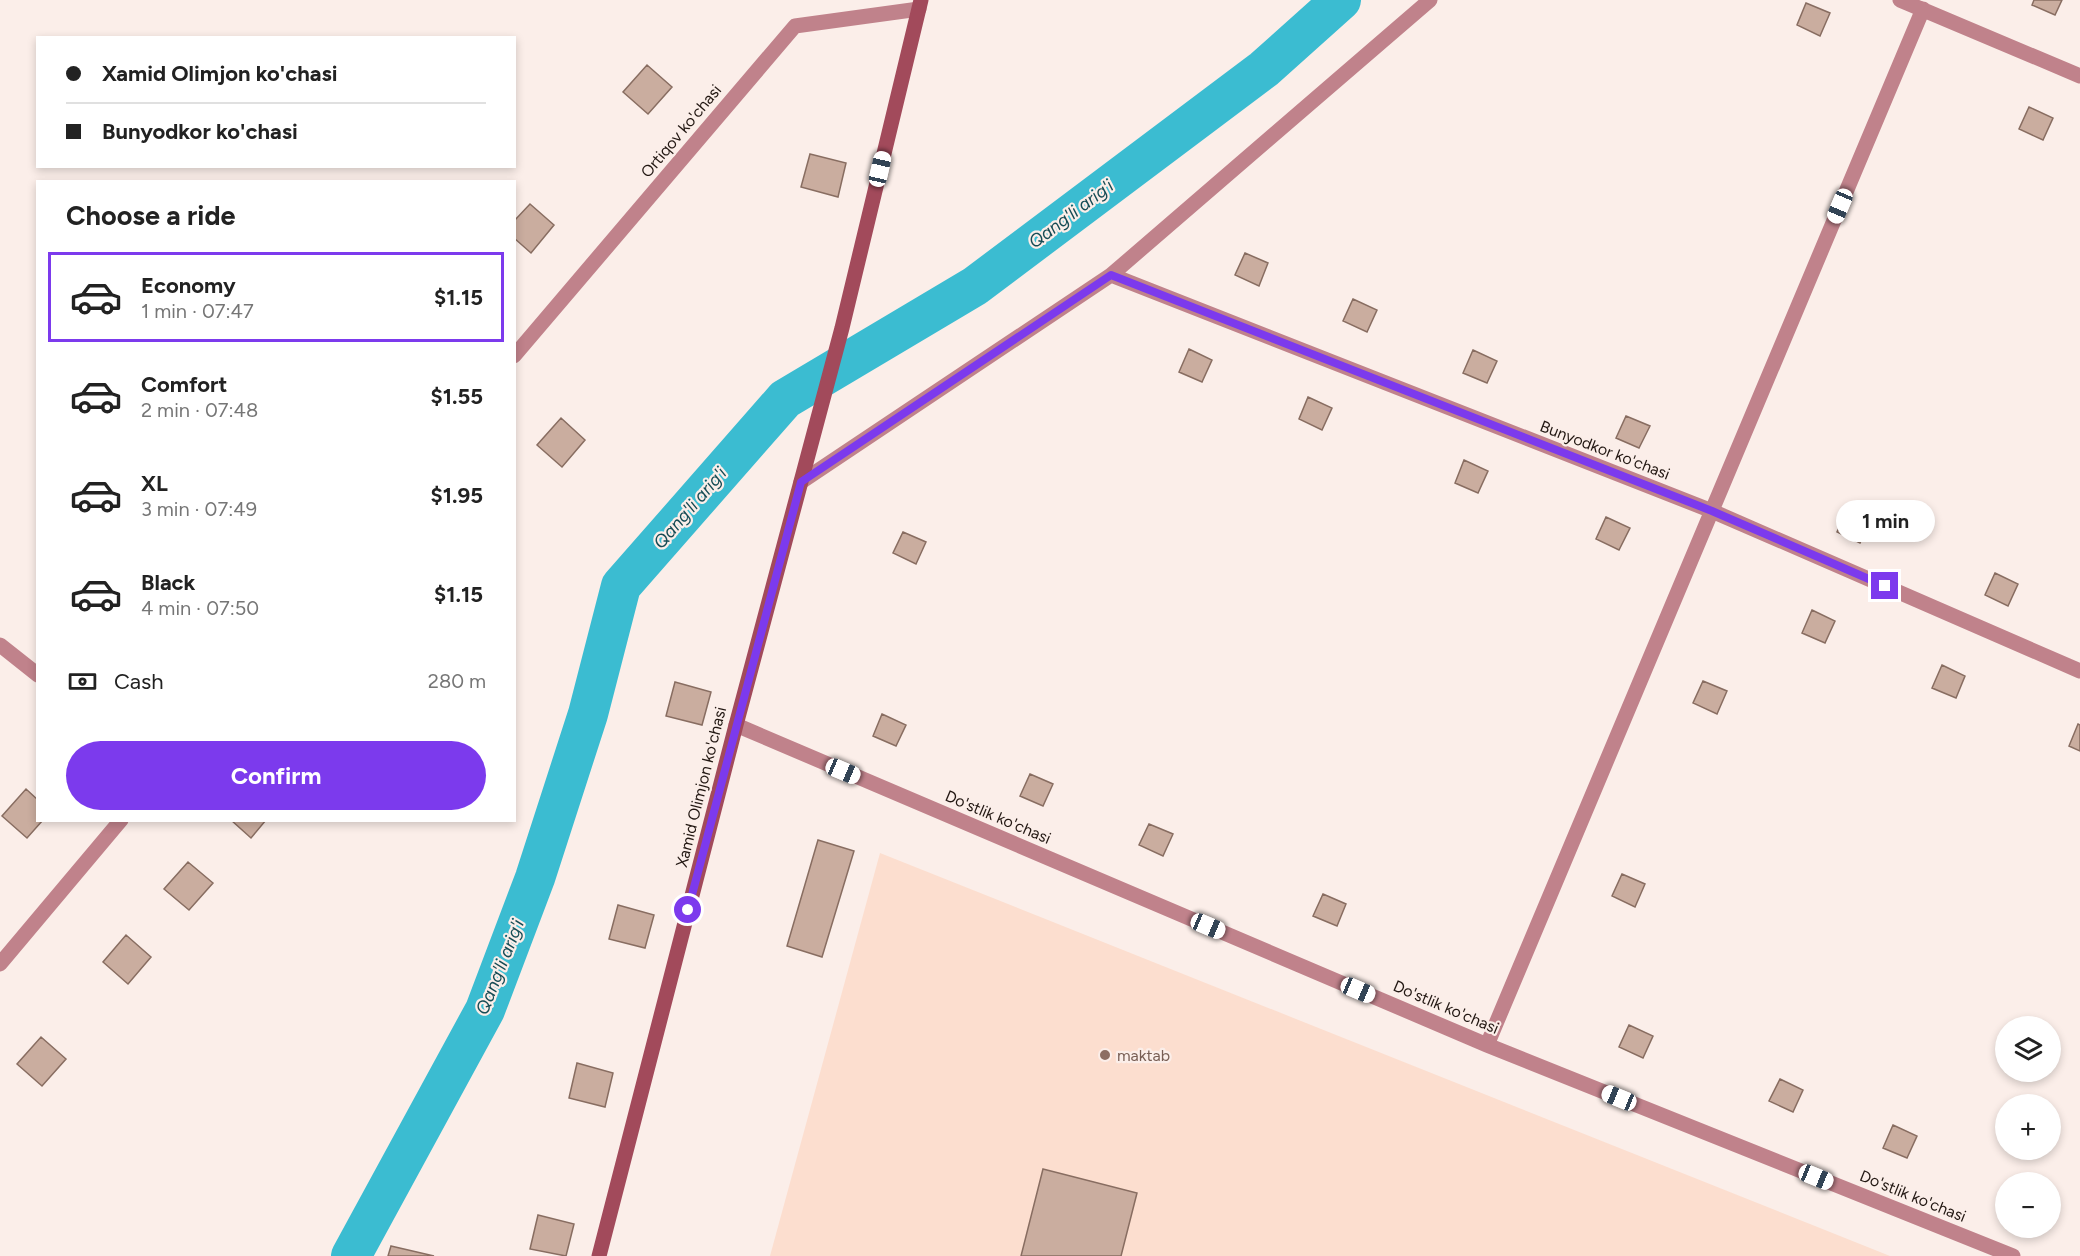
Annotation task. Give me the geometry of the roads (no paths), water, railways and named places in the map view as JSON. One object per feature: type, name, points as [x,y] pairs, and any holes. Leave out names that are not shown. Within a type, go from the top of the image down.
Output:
[{"type":"main road","name":"Xamid Olimjon ko'chasi","points":[[599,1256],[736,725],[821,410],[920,5]]},
{"type":"street","points":[[801,482],[1111,275],[1430,0]]},
{"type":"street","points":[[1900,0],[2080,76]]},
{"type":"street","name":"Ortiqov ko'chasi","points":[[516,354],[795,26],[920,5]]},
{"type":"street","points":[[1487,1045],[1923,9]]},
{"type":"street","name":"Bunyodkor ko'chasi","points":[[1111,275],[1712,511],[2080,671]]},
{"type":"street","points":[[0,645],[36,673]]},
{"type":"street","name":"Do'stlik ko'chasi","points":[[736,725],[1487,1045],[2013,1256]]},
{"type":"street","points":[[0,964],[119,822]]},
{"type":"waterway","name":"Qang'li arig'i","points":[[351,1256],[485,1010],[535,878],[588,714],[621,586],[785,399],[975,286],[1264,69],[1341,0]]},
{"type":"place","name":"maktab","points":[[1105,1055]]}]
